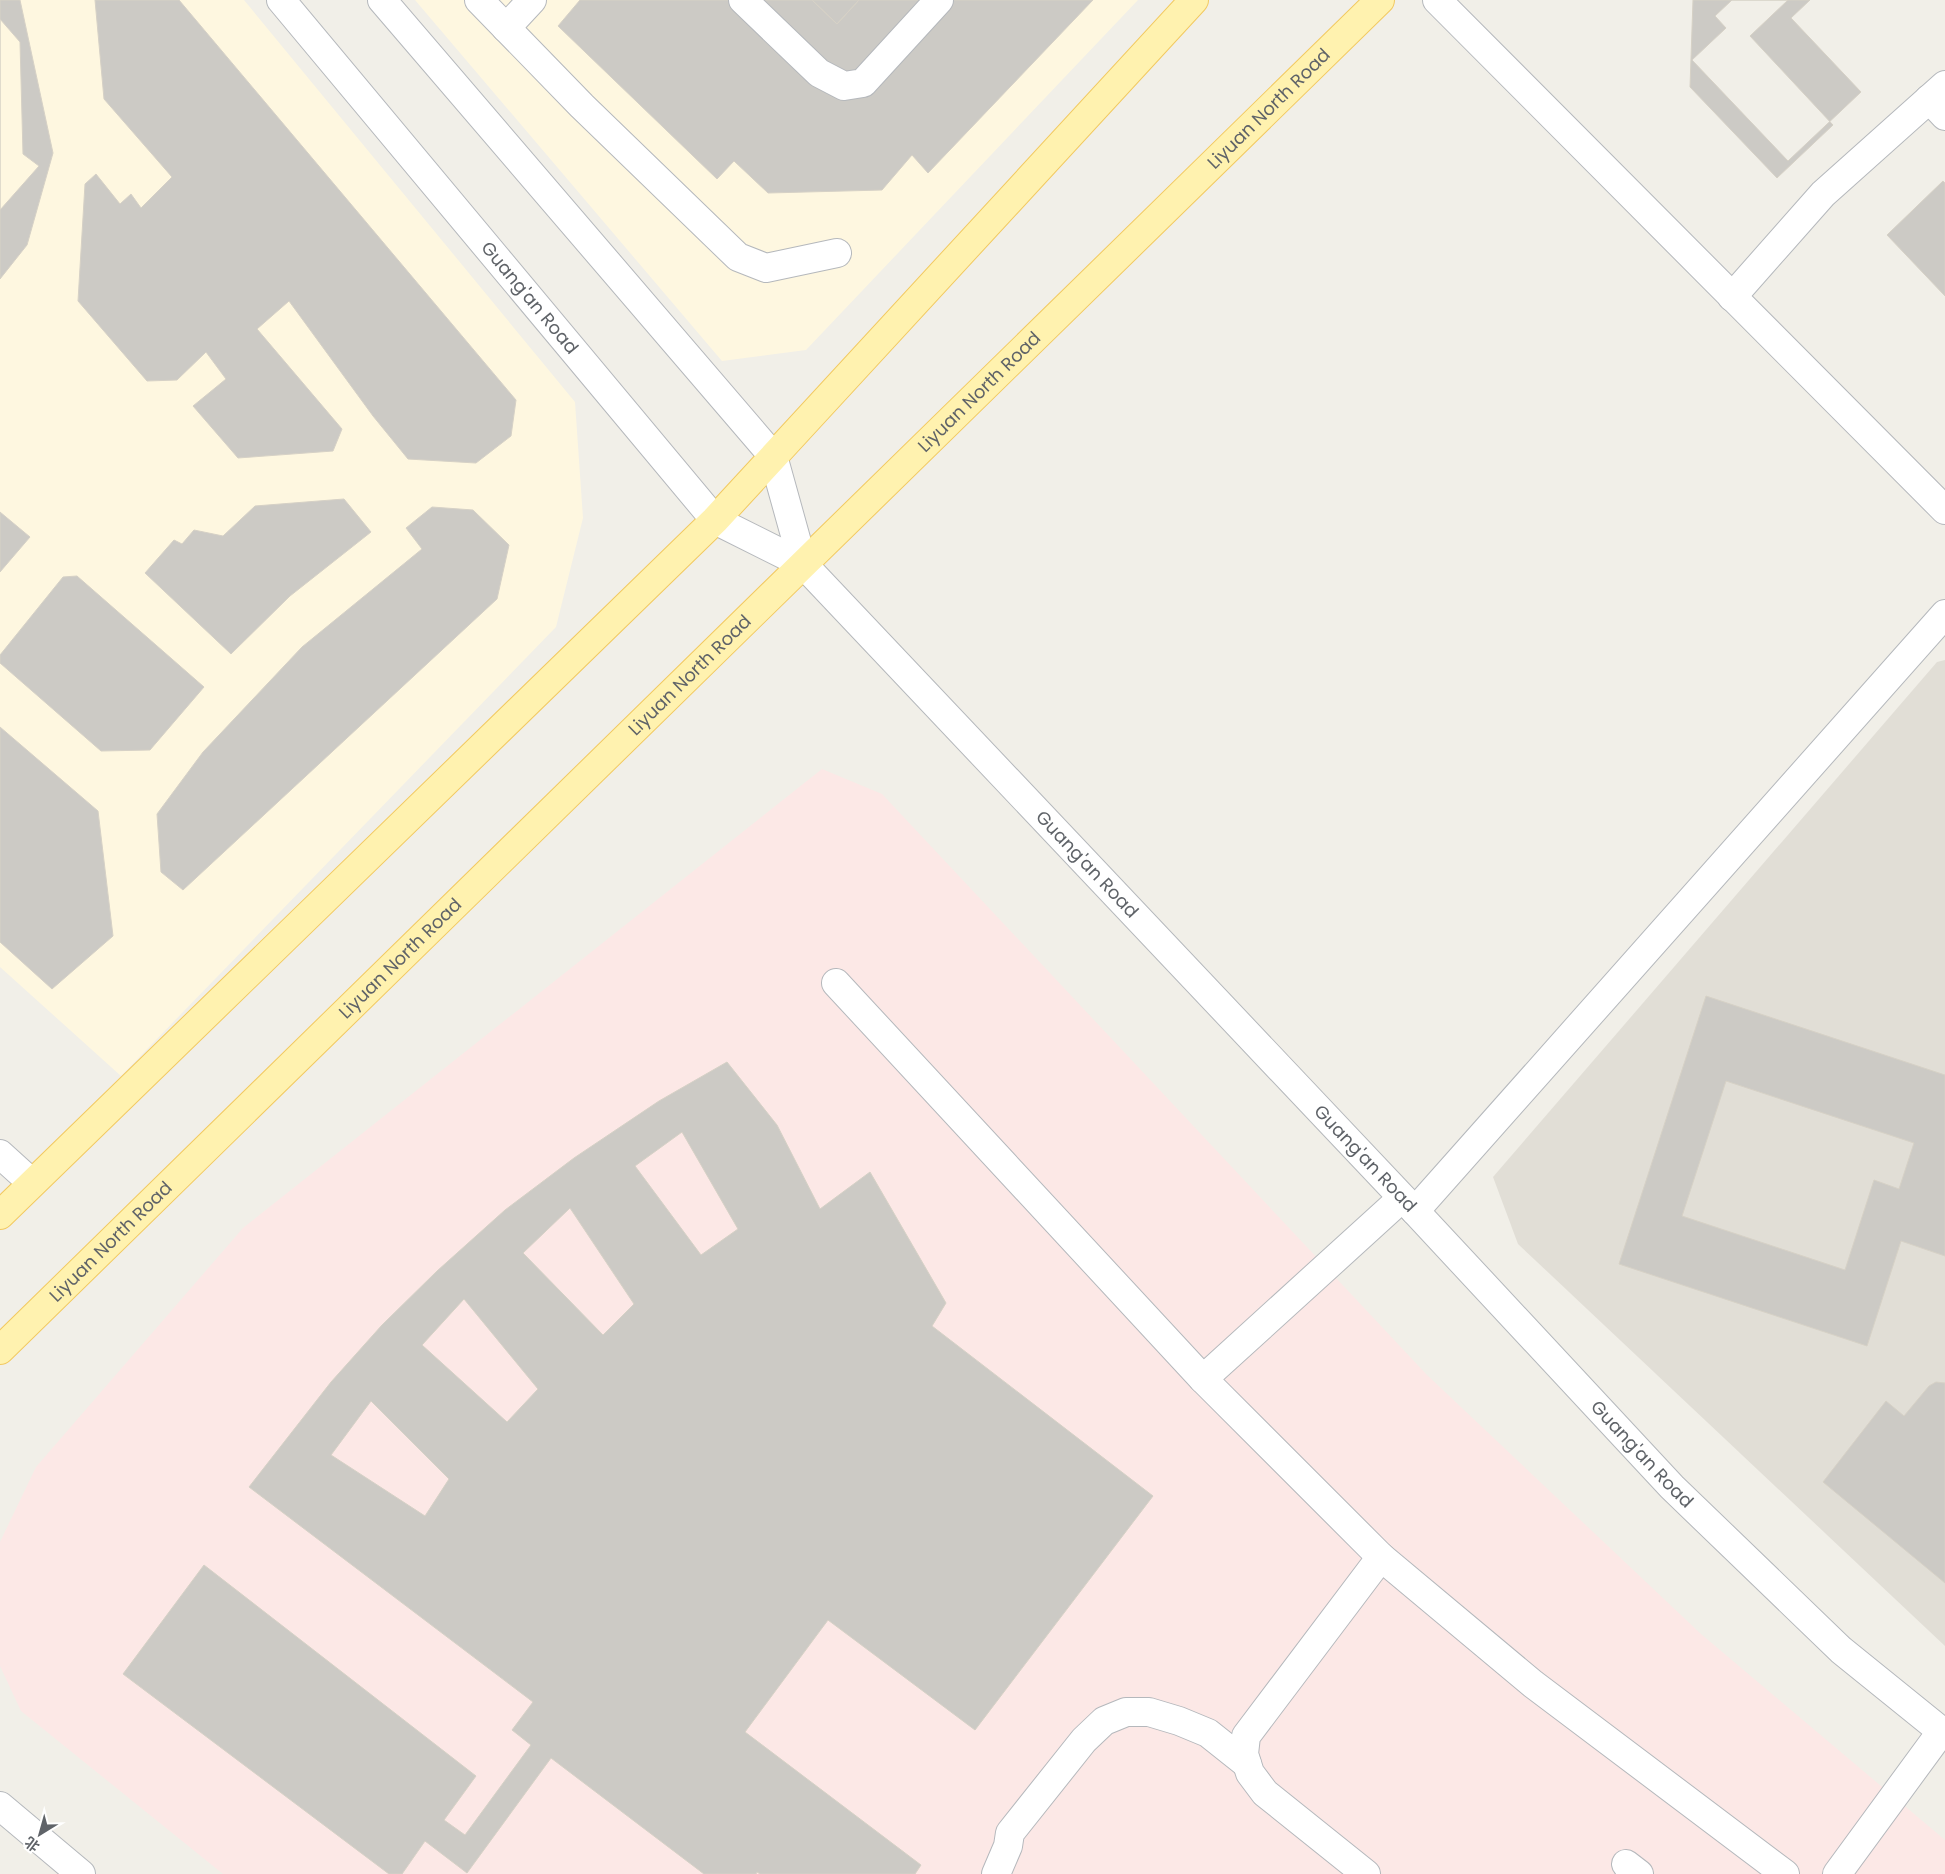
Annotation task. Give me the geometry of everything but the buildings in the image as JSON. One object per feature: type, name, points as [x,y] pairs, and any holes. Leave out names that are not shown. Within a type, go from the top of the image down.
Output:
[{"type":"main road","points":[[0,1215],[715,520],[1194,0]]},
{"type":"main road","name":"Liyuan North Road","points":[[0,1350],[1380,0]]},
{"type":"street","name":"Guang'an Road","points":[[281,0],[715,520],[803,564],[1409,1205],[1672,1487],[1841,1650],[1943,1733]]},
{"type":"street","name":"Guang'an Road","points":[[382,0],[773,456],[803,564]]},
{"type":"street","points":[[479,0],[582,106],[738,257],[766,268],[837,253]]},
{"type":"street","points":[[506,28],[532,0]]},
{"type":"street","points":[[743,0],[819,73],[844,86],[863,83],[939,0]]},
{"type":"street","points":[[1437,0],[1945,510]]},
{"type":"street","points":[[1732,297],[1823,194],[1940,100]]},
{"type":"street","points":[[1203,1379],[1409,1205],[1945,614]]},
{"type":"street","points":[[836,983],[1203,1379],[1381,1557],[1533,1684],[1785,1874]]},
{"type":"street","points":[[0,1154],[32,1183]]},
{"type":"street","points":[[1366,1874],[1264,1793],[1250,1773],[1244,1754],[1246,1736],[1381,1557]]},
{"type":"street","points":[[996,1874],[1008,1846],[1010,1832],[1084,1740],[1104,1721],[1126,1712],[1148,1712],[1179,1721],[1208,1733],[1247,1764]]},
{"type":"street","points":[[1837,1874],[1943,1733]]},
{"type":"street","points":[[0,1806],[81,1874]]},
{"type":"shaded area","points":[[0,0],[244,0],[575,402],[583,518],[556,627],[121,1076],[0,967]]},
{"type":"shaded area","points":[[415,0],[1138,0],[806,350],[722,361]]},
{"type":"shaded area","points":[[1945,660],[1945,1646],[1518,1244],[1493,1177],[1937,662]]},
{"type":"shaded area","points":[[822,769],[882,794],[1427,1375],[1701,1634],[1945,1840],[1945,1874],[223,1874],[21,1711],[0,1666],[0,1542],[36,1467],[243,1228]]}]
